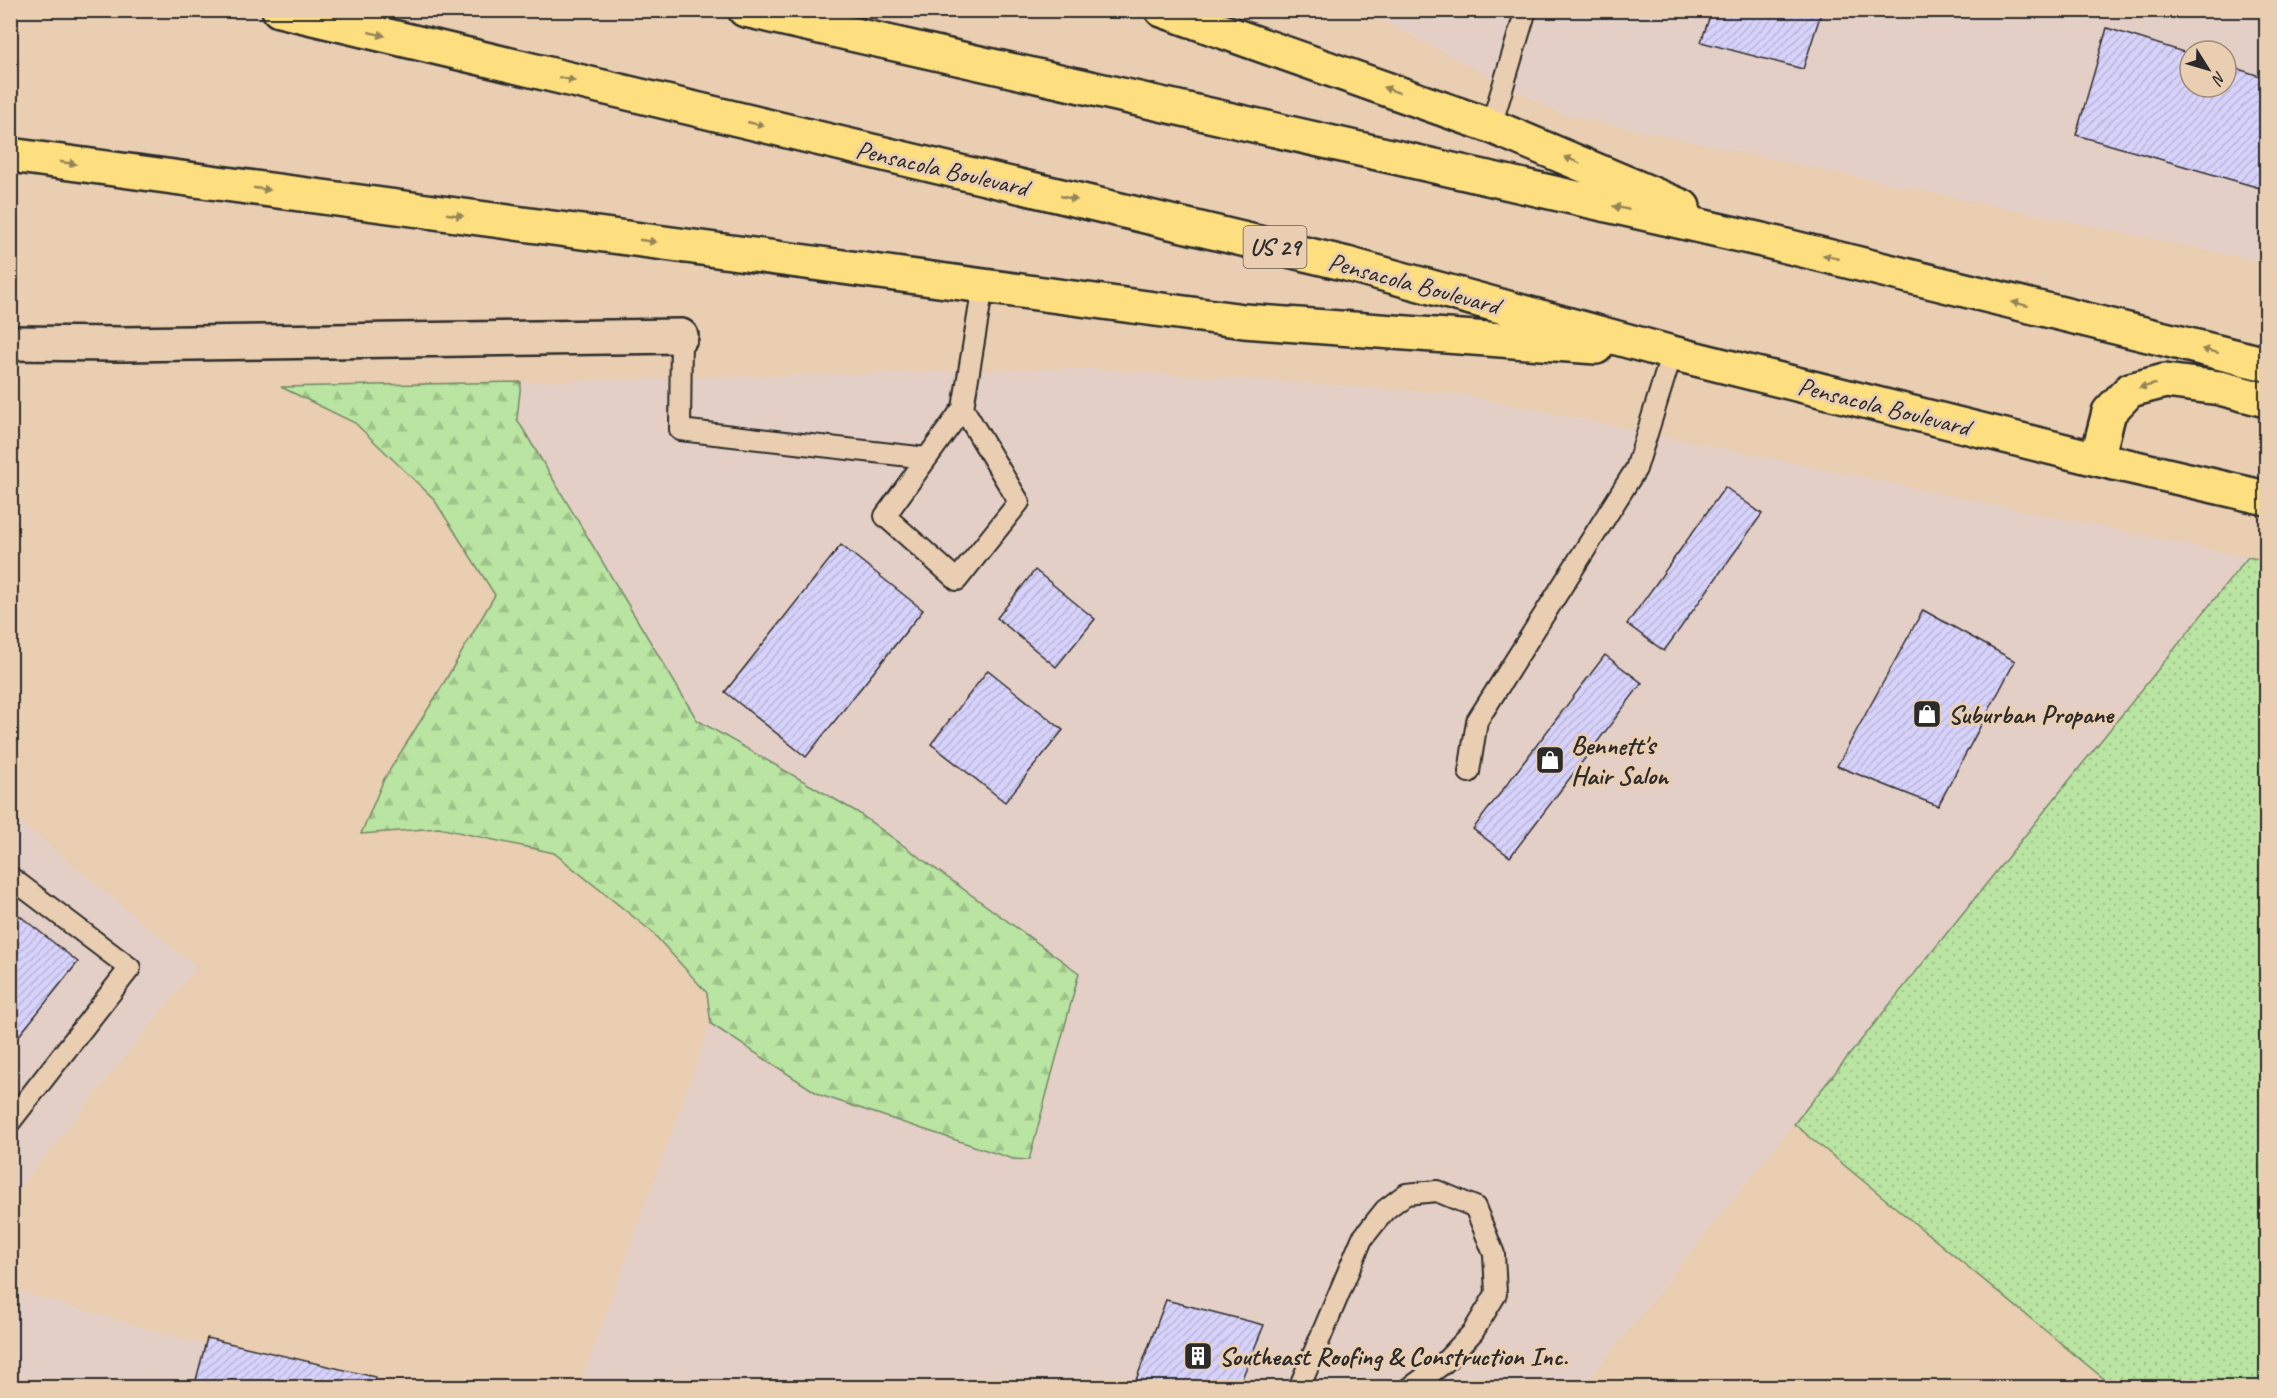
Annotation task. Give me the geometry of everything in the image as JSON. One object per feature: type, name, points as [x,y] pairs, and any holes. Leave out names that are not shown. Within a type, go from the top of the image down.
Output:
[{"type":"highway","name":"Pensacola Boulevard","points":[[279,10],[1347,264],[1672,353],[2097,459],[2266,498]]},
{"type":"highway","points":[[745,10],[1762,240],[2266,364]]},
{"type":"highway","points":[[1162,10],[1491,126],[1762,240]]},
{"type":"highway","points":[[10,155],[1244,321],[1672,353]]},
{"type":"highway","points":[[2097,459],[2109,412],[2130,390],[2165,381],[2220,388],[2266,400]]},
{"type":"street","points":[[10,343],[123,344],[681,336]]},
{"type":"lane","points":[[1491,126],[1526,10]]},
{"type":"lane","points":[[963,408],[1019,502],[957,580],[885,516],[963,408],[983,286]]},
{"type":"lane","points":[[681,336],[680,430],[927,458]]},
{"type":"lane","points":[[1469,772],[1477,721],[1636,469],[1672,353]]},
{"type":"lane","points":[[10,877],[130,968],[10,1122]]},
{"type":"lane","points":[[1299,1388],[1362,1239],[1385,1210],[1407,1194],[1437,1191],[1475,1207],[1494,1254],[1496,1294],[1473,1332],[1444,1363],[1410,1388]]},
{"type":"shaded area","points":[[1364,11],[2266,11],[2266,263],[1561,114]]},
{"type":"shaded area","points":[[1085,368],[1461,394],[2248,557],[1583,1387],[579,1387],[711,1024],[820,1095],[1079,973],[857,812],[697,720],[517,418],[521,382]]},
{"type":"shaded area","points":[[11,814],[197,967],[11,1199]]},
{"type":"shaded area","points":[[11,1289],[350,1387],[11,1387]]},
{"type":"green space","points":[[521,382],[517,419],[697,720],[857,812],[1079,973],[1029,1160],[1013,1159],[820,1095],[711,1024],[707,993],[651,931],[554,853],[439,828],[361,834],[384,779],[438,693],[495,595],[433,498],[355,423],[281,387]]},
{"type":"green space","points":[[2248,557],[2266,561],[2266,1387],[2114,1387],[1794,1124]]},
{"type":"building","points":[[1712,10],[1822,10],[1803,69],[1701,42]]},
{"type":"building","points":[[2107,28],[2178,50],[2178,99],[2238,99],[2238,69],[2266,78],[2266,155],[2260,188],[2076,135]]},
{"type":"building","points":[[1725,487],[1762,514],[1664,651],[1627,624]]},
{"type":"building","points":[[841,545],[923,610],[806,757],[725,692]]},
{"type":"building","points":[[1035,570],[1095,619],[1056,667],[997,618]]},
{"type":"building","name":"Suburban Propane","points":[[1923,610],[2015,661],[1938,806],[1837,766]]},
{"type":"building","points":[[1605,655],[1642,683],[1510,857],[1473,829]]},
{"type":"building","points":[[988,670],[1063,730],[1005,802],[931,744]]},
{"type":"building","points":[[10,908],[78,962],[10,1047]]},
{"type":"building","name":"Southeast Roofing & Construction Inc.","points":[[1166,1300],[1264,1325],[1238,1388],[1133,1388]]},
{"type":"building","points":[[207,1338],[375,1377],[373,1388],[194,1388]]},
{"type":"place","name":"Suburban Propane","points":[[1927,714]]},
{"type":"place","name":"Bennett's Hair Salon","points":[[1550,760]]},
{"type":"place","name":"Southeast Roofing & Construction Inc.","points":[[1198,1356]]}]
